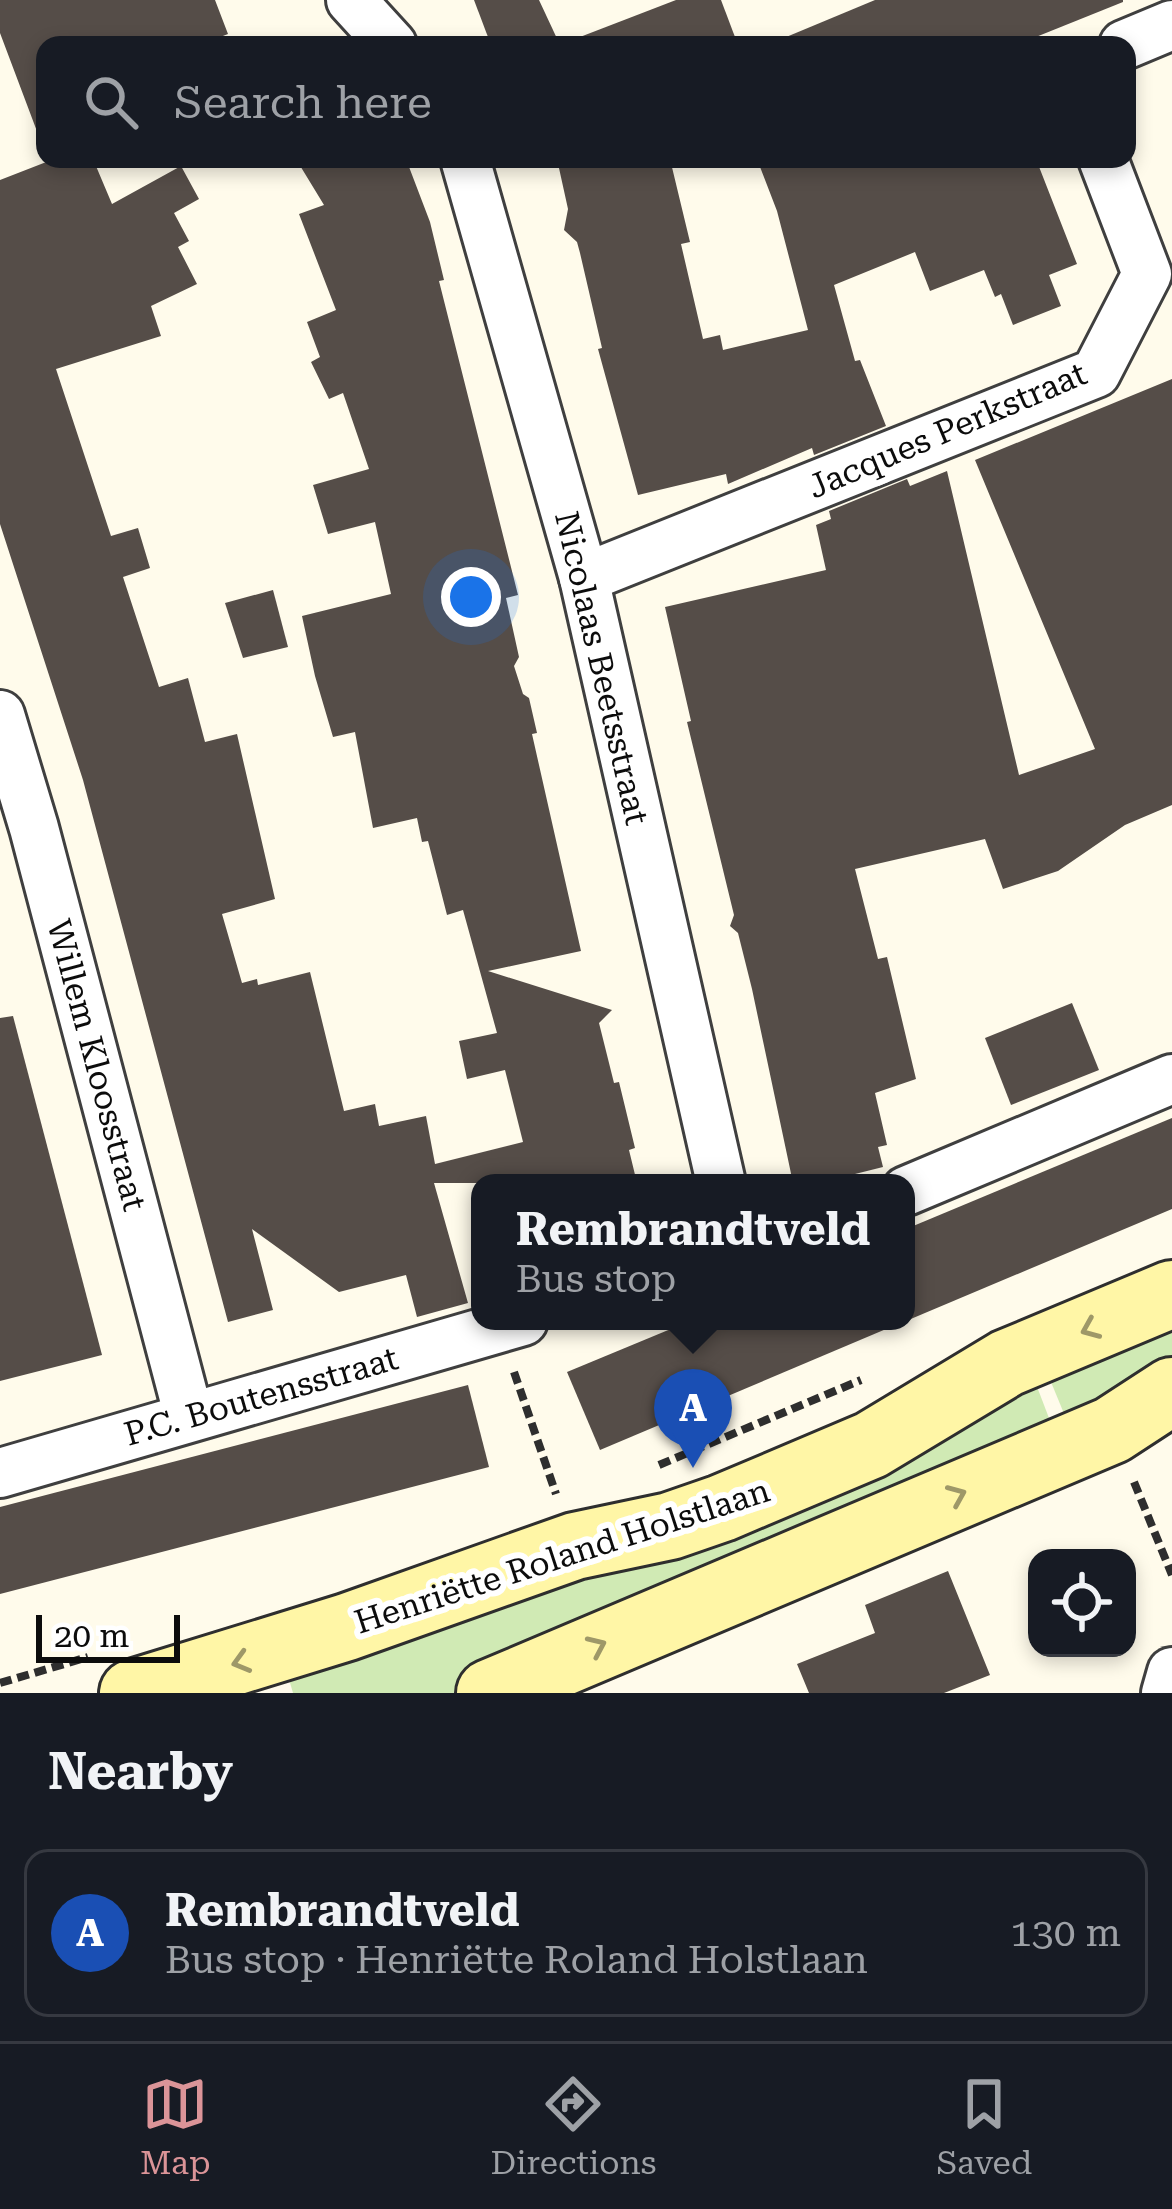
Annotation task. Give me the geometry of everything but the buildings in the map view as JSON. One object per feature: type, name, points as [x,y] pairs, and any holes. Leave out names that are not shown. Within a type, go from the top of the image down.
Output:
[{"type":"main road","name":"Henriëtte Roland Holstlaan","points":[[133,1693],[347,1628],[575,1546],[670,1526],[722,1508],[871,1445],[1007,1363],[1172,1294]]},
{"type":"main road","points":[[490,1693],[1112,1430],[1172,1391]]},
{"type":"street","points":[[351,0],[384,36]]},
{"type":"street","points":[[1136,40],[1172,25]]},
{"type":"street","name":"Nicolaas Beetsstraat","points":[[468,168],[584,578],[719,1174]]},
{"type":"street","name":"Jacques Perkstraat","points":[[584,578],[1096,373],[1147,274],[1106,168]]},
{"type":"street","name":"Willem Kloosstraat","points":[[0,715],[189,1417]]},
{"type":"street","points":[[915,1187],[1172,1079]]},
{"type":"street","name":"P.C. Boutensstraat","points":[[0,1473],[490,1330]]},
{"type":"street","points":[[1166,1693],[1172,1672]]},
{"type":"path","points":[[513,1330],[560,1507]]},
{"type":"path","points":[[1131,1476],[1172,1575]]},
{"type":"green space","points":[[1172,1310],[1172,1374],[1072,1433],[1044,1365]]},
{"type":"green space","points":[[1031,1371],[1057,1439],[457,1693],[293,1693],[284,1662]]},
{"type":"place","name":"Rembrandtveld","points":[[693,1468]]}]
